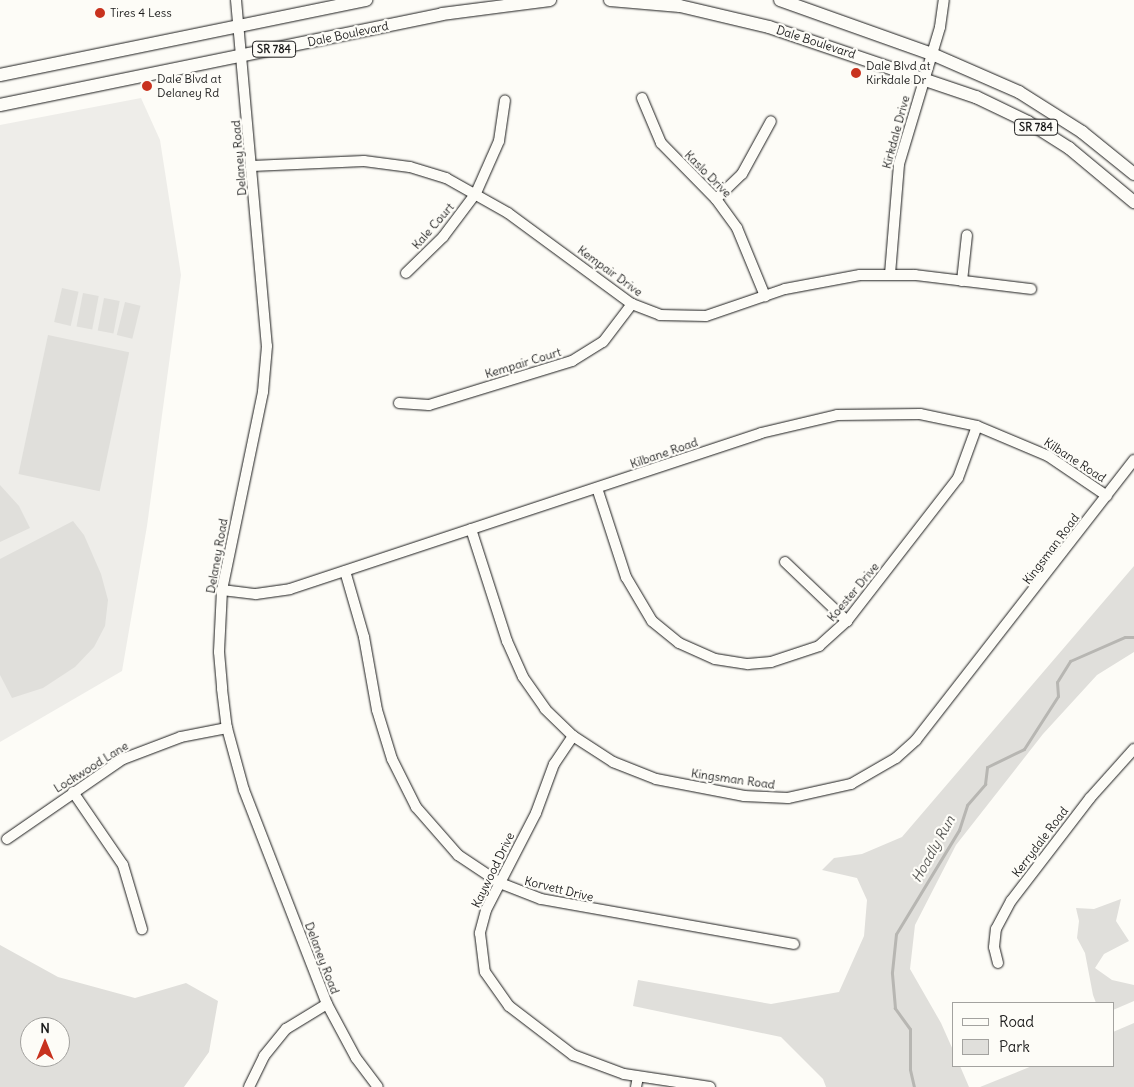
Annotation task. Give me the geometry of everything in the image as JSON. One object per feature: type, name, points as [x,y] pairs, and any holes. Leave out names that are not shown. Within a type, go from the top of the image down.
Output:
[{"type":"main road","name":"SR 784","points":[[0,75],[366,0]]},
{"type":"main road","name":"Dale Boulevard","points":[[0,105],[442,14],[550,0]]},
{"type":"main road","name":"Dale Boulevard","points":[[610,0],[680,6],[729,16],[924,78],[994,105],[1028,122],[1094,166],[1134,202]]},
{"type":"main road","name":"SR 784","points":[[780,0],[932,54],[1019,92],[1051,111],[1134,174]]},
{"type":"street","name":"Delaney Road","points":[[236,0],[266,319],[265,370],[222,590],[219,652],[227,728],[244,790],[327,1004],[356,1058],[378,1087]]},
{"type":"street","name":"Kirkdale Drive","points":[[890,274],[899,164],[932,54],[944,0]]},
{"type":"street","name":"Kaslo Drive","points":[[642,98],[661,143],[716,198],[749,250],[765,296]]},
{"type":"street","name":"Kale Court","points":[[406,273],[442,237],[476,193],[500,141],[505,100]]},
{"type":"street","points":[[716,198],[742,174],[771,121]]},
{"type":"street","name":"Kempair Drive","points":[[252,166],[340,161],[386,162],[433,173],[476,193],[508,212],[632,304],[660,316],[691,318],[838,277],[890,274],[1031,289]]},
{"type":"street","points":[[962,281],[967,235]]},
{"type":"street","name":"Kempair Court","points":[[399,403],[429,405],[572,361],[602,342],[632,304]]},
{"type":"street","name":"Kilbane Road","points":[[222,590],[273,592],[345,571],[761,433],[828,416],[892,412],[977,426],[1048,456],[1107,496]]},
{"type":"street","name":"Koester Drive","points":[[597,488],[632,593],[652,620],[696,652],[731,663],[788,659],[819,646],[848,621],[958,478],[977,426]]},
{"type":"street","name":"Kingsman Road","points":[[471,529],[507,641],[523,677],[545,709],[573,736],[613,762],[674,784],[766,798],[809,796],[851,784],[896,758],[930,724],[1134,460]]},
{"type":"street","points":[[785,562],[848,621]]},
{"type":"street","name":"Korvett Drive","points":[[345,571],[364,637],[377,710],[403,782],[416,807],[444,842],[500,883],[569,906],[794,944]]},
{"type":"street","name":"Lockwood Lane","points":[[7,840],[73,792],[142,750],[181,736],[227,728]]},
{"type":"street","name":"Kaywood Drive","points":[[573,736],[554,764],[536,813],[486,910],[480,933],[482,961],[496,993],[527,1023],[573,1055],[637,1082],[710,1087]]},
{"type":"street","name":"Kerrydale Road","points":[[998,963],[994,947],[996,929],[1011,901],[1090,798],[1134,749]]},
{"type":"street","points":[[73,792],[123,865],[142,929]]},
{"type":"street","points":[[250,1087],[264,1056],[280,1035],[299,1018],[327,1004]]},
{"type":"shaded area","points":[[141,98],[160,140],[181,275],[147,526],[122,671],[0,742],[0,125]]},
{"type":"green space","points":[[62,288],[79,292],[71,326],[54,322]]},
{"type":"green space","points":[[83,293],[99,296],[92,329],[77,326]]},
{"type":"green space","points":[[104,298],[120,301],[113,333],[98,330]]},
{"type":"green space","points":[[125,302],[141,306],[132,339],[117,335]]},
{"type":"green space","points":[[48,335],[129,352],[100,491],[18,474]]},
{"type":"green space","points":[[0,485],[19,506],[30,528],[0,542]]},
{"type":"green space","points":[[73,521],[84,535],[101,574],[108,600],[105,626],[94,647],[75,667],[43,688],[12,698],[0,675],[0,559]]},
{"type":"green space","points":[[1134,566],[1134,652],[1097,675],[1043,734],[956,845],[915,925],[910,969],[941,1023],[952,1048],[952,1067],[960,1067],[969,1087],[826,1087],[823,1079],[781,1037],[633,1006],[638,980],[771,1004],[839,992],[864,936],[867,900],[857,878],[822,870],[834,858],[862,854],[902,837]]},
{"type":"green space","points":[[1121,899],[1116,921],[1129,941],[1104,954],[1095,968],[1112,980],[1134,985],[1134,1001],[1114,1010],[1114,1002],[1096,1002],[1085,953],[1077,938],[1079,921],[1076,908],[1094,909]]},
{"type":"green space","points":[[0,945],[58,977],[135,998],[186,983],[218,1001],[209,1052],[184,1087],[0,1087]]},
{"type":"green space","points":[[1134,1023],[1134,1087],[980,1087],[1030,1067],[1114,1067],[1114,1032]]},
{"type":"waterway","name":"Hoadly Run","points":[[914,1087],[910,1069],[910,1029],[895,1008],[892,972],[896,934],[959,830],[967,805],[985,784],[987,767],[1024,749],[1058,696],[1057,682],[1070,661],[1125,637],[1134,637]]},
{"type":"place","name":"Tires 4 Less","points":[[100,13]]},
{"type":"place","name":"Dale Blvd at Kirkdale Dr","points":[[856,73]]},
{"type":"place","name":"Dale Blvd at Delaney Rd","points":[[147,86]]}]
